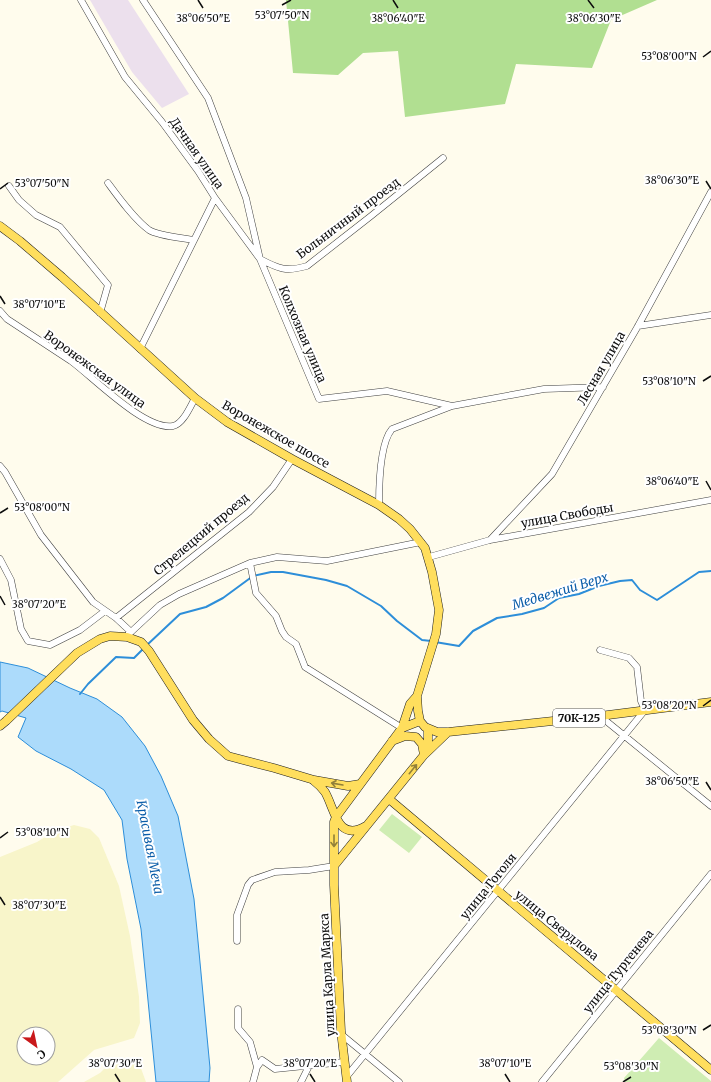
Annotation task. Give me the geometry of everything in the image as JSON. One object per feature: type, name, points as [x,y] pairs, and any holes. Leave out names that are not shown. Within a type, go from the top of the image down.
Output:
[{"type":"main road","name":"Воронежское шоссе","points":[[0,226],[20,241],[195,398],[227,422],[292,459],[379,504],[399,519],[421,542],[429,557],[439,610],[436,634],[417,695],[410,704],[402,728]]},
{"type":"main road","points":[[3,724],[77,653],[100,639],[110,636],[129,634],[149,651],[194,720],[209,739],[228,756],[314,780],[348,786],[360,784]]},
{"type":"main road","points":[[417,695],[420,720],[422,724],[428,729],[437,732],[448,732]]},
{"type":"main road","name":"70К-125","points":[[448,732],[600,716],[711,702]]},
{"type":"main road","points":[[336,817],[402,728],[420,720]]},
{"type":"main road","points":[[424,755],[428,744],[428,729]]},
{"type":"main road","points":[[334,866],[424,755],[448,732]]},
{"type":"main road","points":[[392,741],[406,736],[416,737],[422,744],[424,755]]},
{"type":"main road","points":[[314,780],[326,793],[342,827],[351,831],[361,829],[368,824]]},
{"type":"main road","name":"улица Свердлова","points":[[388,799],[711,1070]]},
{"type":"main road","name":"улица Карла Маркса","points":[[336,817],[334,822],[334,892],[342,1035],[347,1079]]},
{"type":"street","name":"Дачная улица","points":[[81,0],[125,77],[162,122],[198,171],[215,198],[140,349]]},
{"type":"street","points":[[143,0],[208,98],[246,198],[260,259]]},
{"type":"street","name":"Больничный проезд","points":[[260,259],[278,268],[294,270],[307,266],[443,158]]},
{"type":"street","points":[[108,183],[130,211],[150,230],[167,236],[194,240]]},
{"type":"street","points":[[9,186],[19,200],[36,215],[60,227],[108,285],[100,313]]},
{"type":"street","name":"Лесная улица","points":[[490,540],[552,474],[638,326],[711,192]]},
{"type":"street","name":"Колхозная улица","points":[[215,198],[260,259],[319,399],[387,391],[452,406],[544,389],[603,387]]},
{"type":"street","name":"Воронежская улица","points":[[0,311],[7,318],[72,362],[137,415],[160,424],[172,426],[179,424],[195,398]]},
{"type":"street","points":[[638,326],[711,315]]},
{"type":"street","points":[[379,504],[379,480],[387,435],[392,429],[452,406]]},
{"type":"street","name":"Стрелецкий проезд","points":[[116,618],[249,512],[273,487],[292,459]]},
{"type":"street","points":[[0,466],[5,472],[41,535],[93,602],[116,618],[129,634],[160,604],[179,594],[250,563],[277,556],[327,560],[421,542]]},
{"type":"street","name":"улица Свободы","points":[[429,557],[490,540],[711,500]]},
{"type":"street","points":[[0,559],[11,580],[21,629],[28,641],[50,645],[80,630],[105,611]]},
{"type":"street","points":[[250,563],[256,593],[276,616],[286,637],[296,644],[305,667],[402,728]]},
{"type":"street","points":[[600,650],[629,658],[637,667],[641,701],[644,710]]},
{"type":"street","name":"улица Гоголя","points":[[347,1079],[365,1054],[498,892],[644,710]]},
{"type":"street","points":[[600,716],[711,806]]},
{"type":"street","points":[[237,941],[237,915],[248,885],[252,880],[274,872],[309,870],[334,866]]},
{"type":"street","name":"улица Тургенева","points":[[542,1082],[711,874]]},
{"type":"street","points":[[238,1009],[238,1028],[250,1042],[257,1067]]},
{"type":"street","points":[[342,1035],[399,1082]]},
{"type":"street","points":[[253,1082],[257,1067],[262,1060],[275,1069],[344,1062]]},
{"type":"street","points":[[301,1082],[309,1066]]},
{"type":"shaded area","points":[[90,0],[128,0],[189,94],[162,108],[132,72]]},
{"type":"shaded area","points":[[74,825],[90,829],[99,838],[119,886],[130,936],[139,997],[140,1023],[134,1038],[94,1050],[58,1082],[0,1082],[0,857],[37,842],[55,831]]},
{"type":"shaded area","points":[[114,1059],[139,1063],[146,1082],[84,1082],[100,1073]]},
{"type":"green space","points":[[286,0],[657,0],[611,20],[592,68],[516,64],[505,104],[405,117],[398,51],[363,53],[338,75],[293,73]]},
{"type":"green space","points":[[392,814],[422,837],[409,853],[379,830]]},
{"type":"green space","points":[[659,1038],[711,1082],[625,1082],[624,1078]]},
{"type":"water","name":"Красивая Меча","points":[[0,662],[28,668],[97,699],[122,717],[145,746],[161,776],[178,816],[194,899],[210,1068],[209,1082],[156,1082],[141,929],[127,859],[122,820],[104,790],[71,769],[36,751],[18,737],[26,718],[2,711],[0,712]]},
{"type":"waterway","name":"Медвежий Верх","points":[[435,642],[459,646],[473,631],[497,618],[522,614],[544,608],[559,598],[579,594],[599,586],[620,581],[632,580],[640,590],[657,600],[699,572],[711,571]]},
{"type":"waterway","name":"Медвежий Верх","points":[[147,645],[180,614],[206,607],[223,598],[253,576],[271,572],[283,572],[326,580],[347,586],[381,606],[397,621],[422,640],[431,641]]},
{"type":"waterway","name":"Медвежий Верх","points":[[80,694],[88,684],[116,657],[134,658],[144,648]]}]
